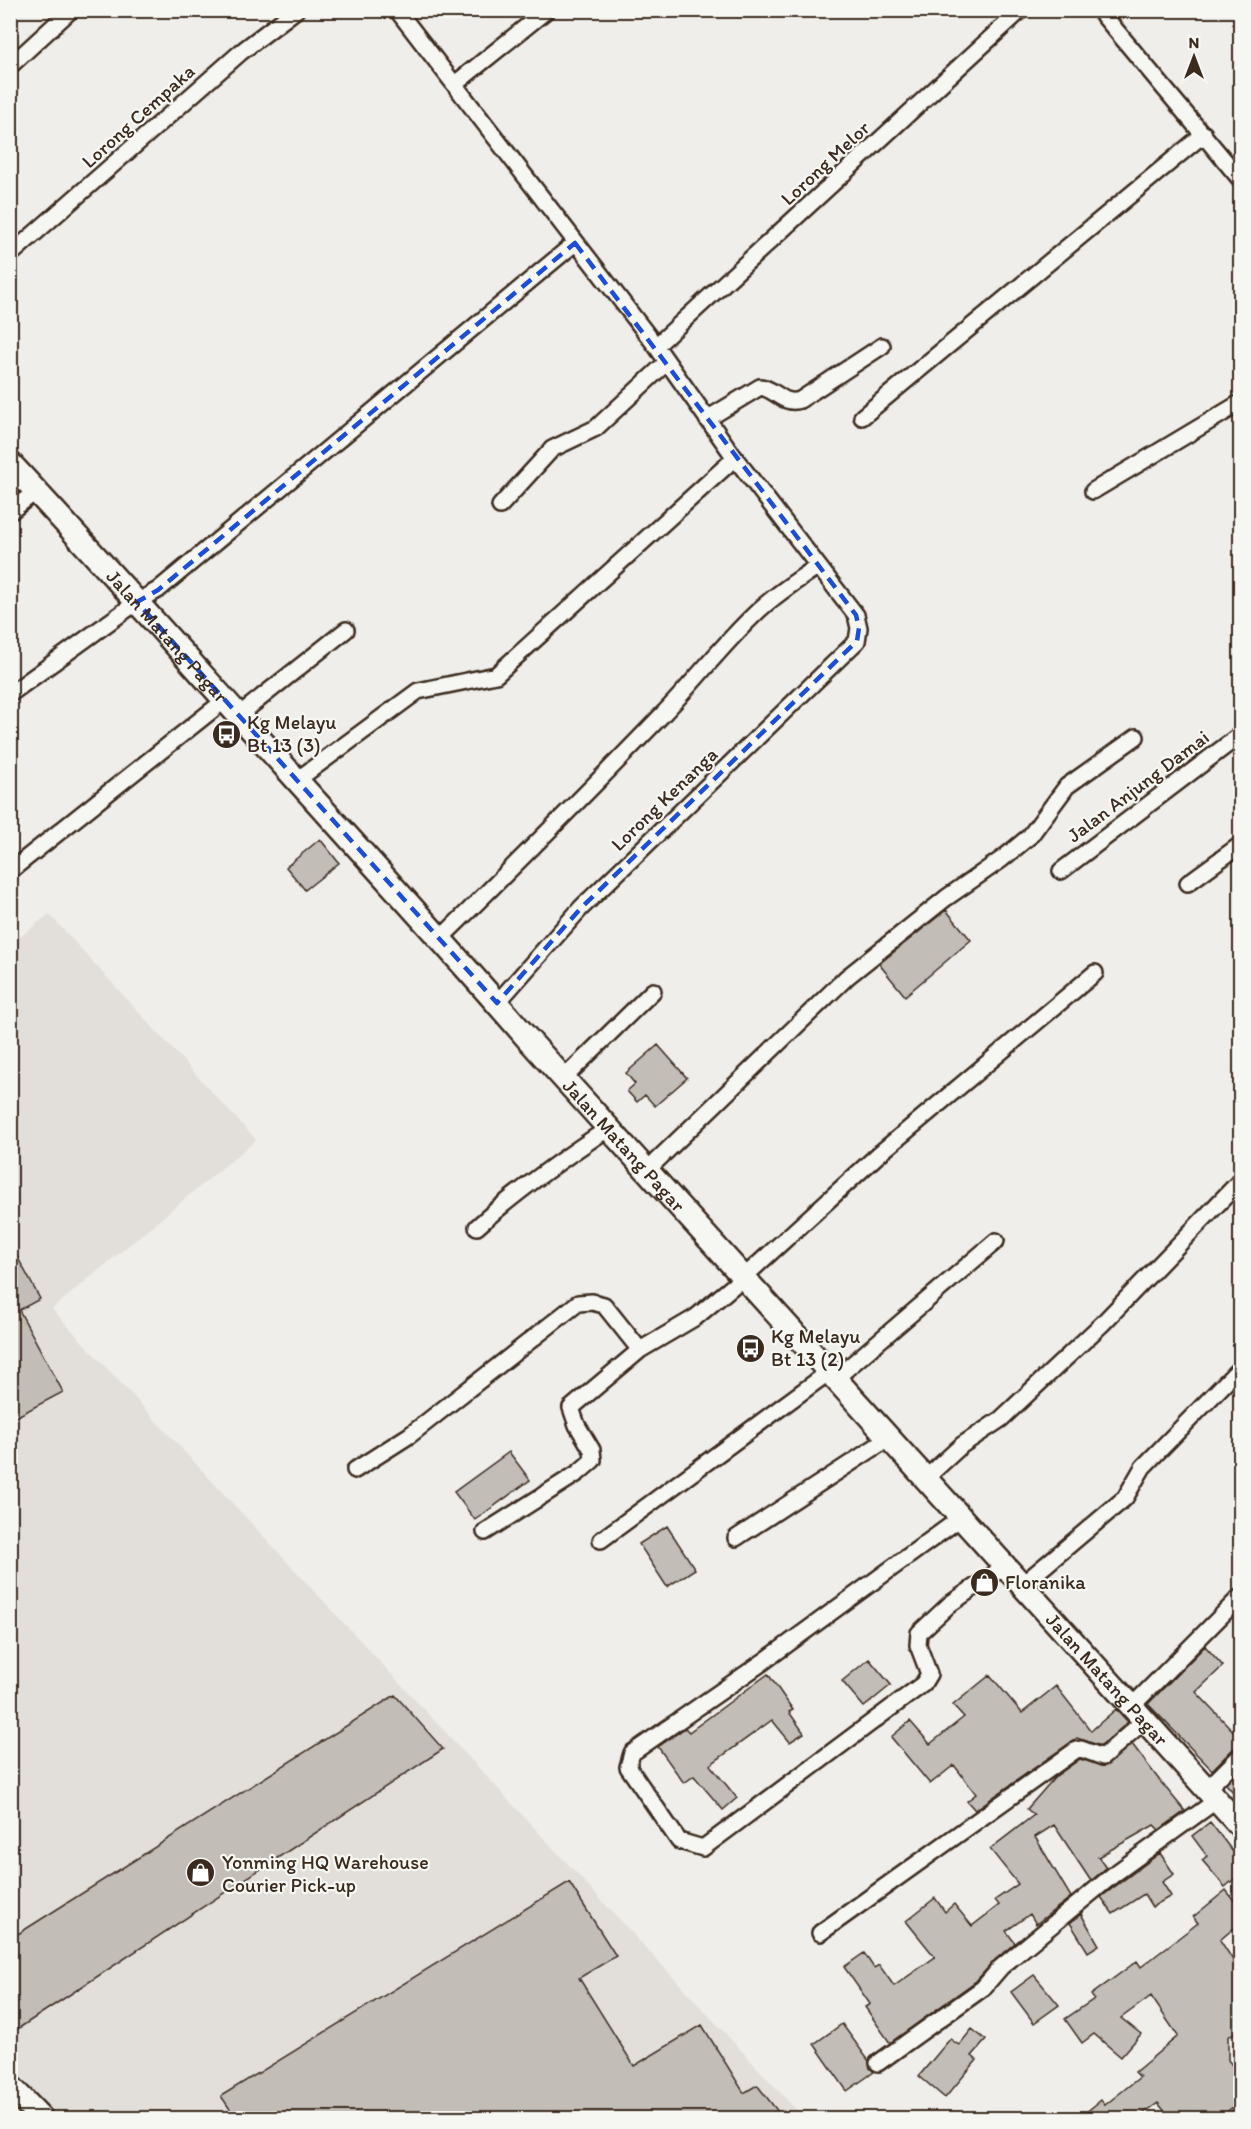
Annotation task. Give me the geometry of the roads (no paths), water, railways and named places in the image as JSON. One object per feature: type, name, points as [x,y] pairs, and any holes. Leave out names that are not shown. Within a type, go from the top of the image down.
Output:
[{"type":"main road","name":"Jalan Matang Pagar","points":[[10,463],[1240,1826]]},
{"type":"main road","points":[[10,2086],[41,2118]]},
{"type":"street","points":[[10,66],[70,10]]},
{"type":"street","name":"Lorong Cempaka","points":[[10,255],[241,52],[296,10]]},
{"type":"street","points":[[397,10],[656,346],[735,458],[818,566],[757,612],[665,712],[441,938]]},
{"type":"street","points":[[455,84],[547,10]]},
{"type":"street","name":"Lorong Melor","points":[[656,346],[1022,10]]},
{"type":"street","points":[[1099,10],[1240,179]]},
{"type":"street","points":[[862,417],[1204,134]]},
{"type":"street","points":[[10,694],[137,602],[158,590],[575,243]]},
{"type":"street","points":[[707,419],[760,387],[768,388],[786,401],[793,403],[882,346]]},
{"type":"street","points":[[500,506],[552,449],[596,428],[667,362]]},
{"type":"street","points":[[1093,491],[1240,403]]},
{"type":"street","points":[[297,780],[418,691],[496,675],[735,458]]},
{"type":"street","points":[[10,512],[36,491]]},
{"type":"street","name":"Lorong Kenanga","points":[[497,1003],[581,908],[857,641],[859,628],[856,615],[818,566]]},
{"type":"street","points":[[10,871],[232,708],[346,630]]},
{"type":"street","name":"Jalan Anjung Damai","points":[[1061,871],[1240,735]]},
{"type":"street","points":[[647,1170],[847,977],[946,898],[1002,859],[1030,836],[1066,786],[1136,737]]},
{"type":"street","points":[[1188,883],[1240,844]]},
{"type":"street","points":[[485,1532],[578,1473],[593,1460],[592,1450],[577,1425],[571,1408],[640,1350],[696,1317],[744,1277],[879,1154],[1095,973]]},
{"type":"street","points":[[564,1078],[653,991]]},
{"type":"street","points":[[477,1227],[544,1171],[609,1128]]},
{"type":"street","points":[[926,1478],[962,1445],[1002,1419],[1102,1324],[1239,1182]]},
{"type":"street","points":[[601,1540],[833,1375],[996,1241]]},
{"type":"street","points":[[355,1470],[410,1436],[578,1303],[592,1302],[604,1305],[640,1350]]},
{"type":"street","points":[[1022,1585],[1125,1498],[1143,1467],[1240,1368]]},
{"type":"street","points":[[736,1538],[889,1438]]},
{"type":"street","points":[[962,1517],[763,1662],[632,1753],[628,1767],[679,1841],[704,1848],[923,1684],[929,1674],[918,1645],[919,1634],[950,1604],[1005,1566]]},
{"type":"street","points":[[819,1934],[1076,1750],[1081,1749],[1103,1757],[1240,1597]]},
{"type":"street","points":[[878,2063],[983,1988],[1001,1967],[1212,1795],[1240,1756]]},
{"type":"place","name":"Kg Melayu Bt 13 (3)","points":[[226,734]]},
{"type":"place","name":"Kg Melayu Bt 13 (2)","points":[[750,1348]]},
{"type":"place","name":"Floranika","points":[[984,1582]]},
{"type":"place","name":"Yonming HQ Warehouse Courier Pick-up","points":[[201,1873]]}]
